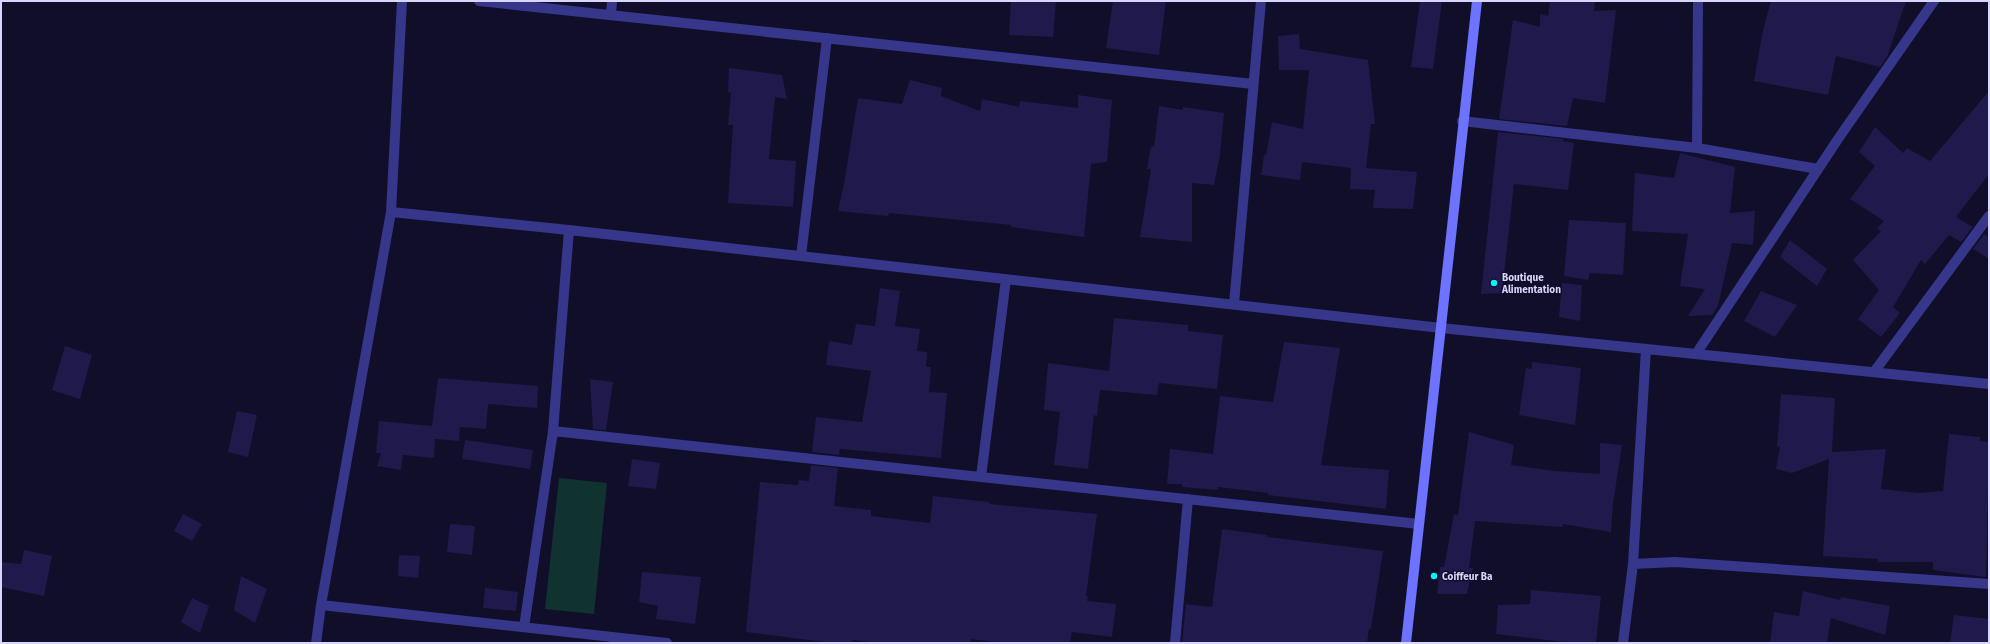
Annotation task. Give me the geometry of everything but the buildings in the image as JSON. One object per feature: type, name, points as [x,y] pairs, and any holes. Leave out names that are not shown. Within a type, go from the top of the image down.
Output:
[{"type":"main road","points":[[1406,643],[1441,328],[1462,121],[1477,1]]},
{"type":"street","points":[[316,643],[321,605],[391,212],[402,1]]},
{"type":"street","points":[[479,1],[1253,84]]},
{"type":"street","points":[[611,14],[612,1]]},
{"type":"street","points":[[1234,304],[1261,1]]},
{"type":"street","points":[[1697,148],[1698,1]]},
{"type":"street","points":[[1696,354],[1818,169],[1934,1]]},
{"type":"street","points":[[801,256],[826,38]]},
{"type":"street","points":[[1462,121],[1697,148],[1818,169]]},
{"type":"street","points":[[391,212],[1006,278],[1441,328],[1989,384]]},
{"type":"street","points":[[1874,372],[1989,216]]},
{"type":"street","points":[[524,627],[553,431],[569,230]]},
{"type":"street","points":[[981,477],[1006,278]]},
{"type":"street","points":[[1623,643],[1633,564],[1646,349]]},
{"type":"street","points":[[553,431],[1419,524]]},
{"type":"street","points":[[1175,643],[1188,499]]},
{"type":"street","points":[[1633,564],[1675,562],[1989,584]]},
{"type":"street","points":[[321,605],[667,643]]},
{"type":"green space","points":[[559,478],[607,483],[594,614],[545,609]]},
{"type":"place","name":"Boutique Alimentation","points":[[1494,283]]},
{"type":"place","name":"Coiffeur Ba","points":[[1434,576]]}]
